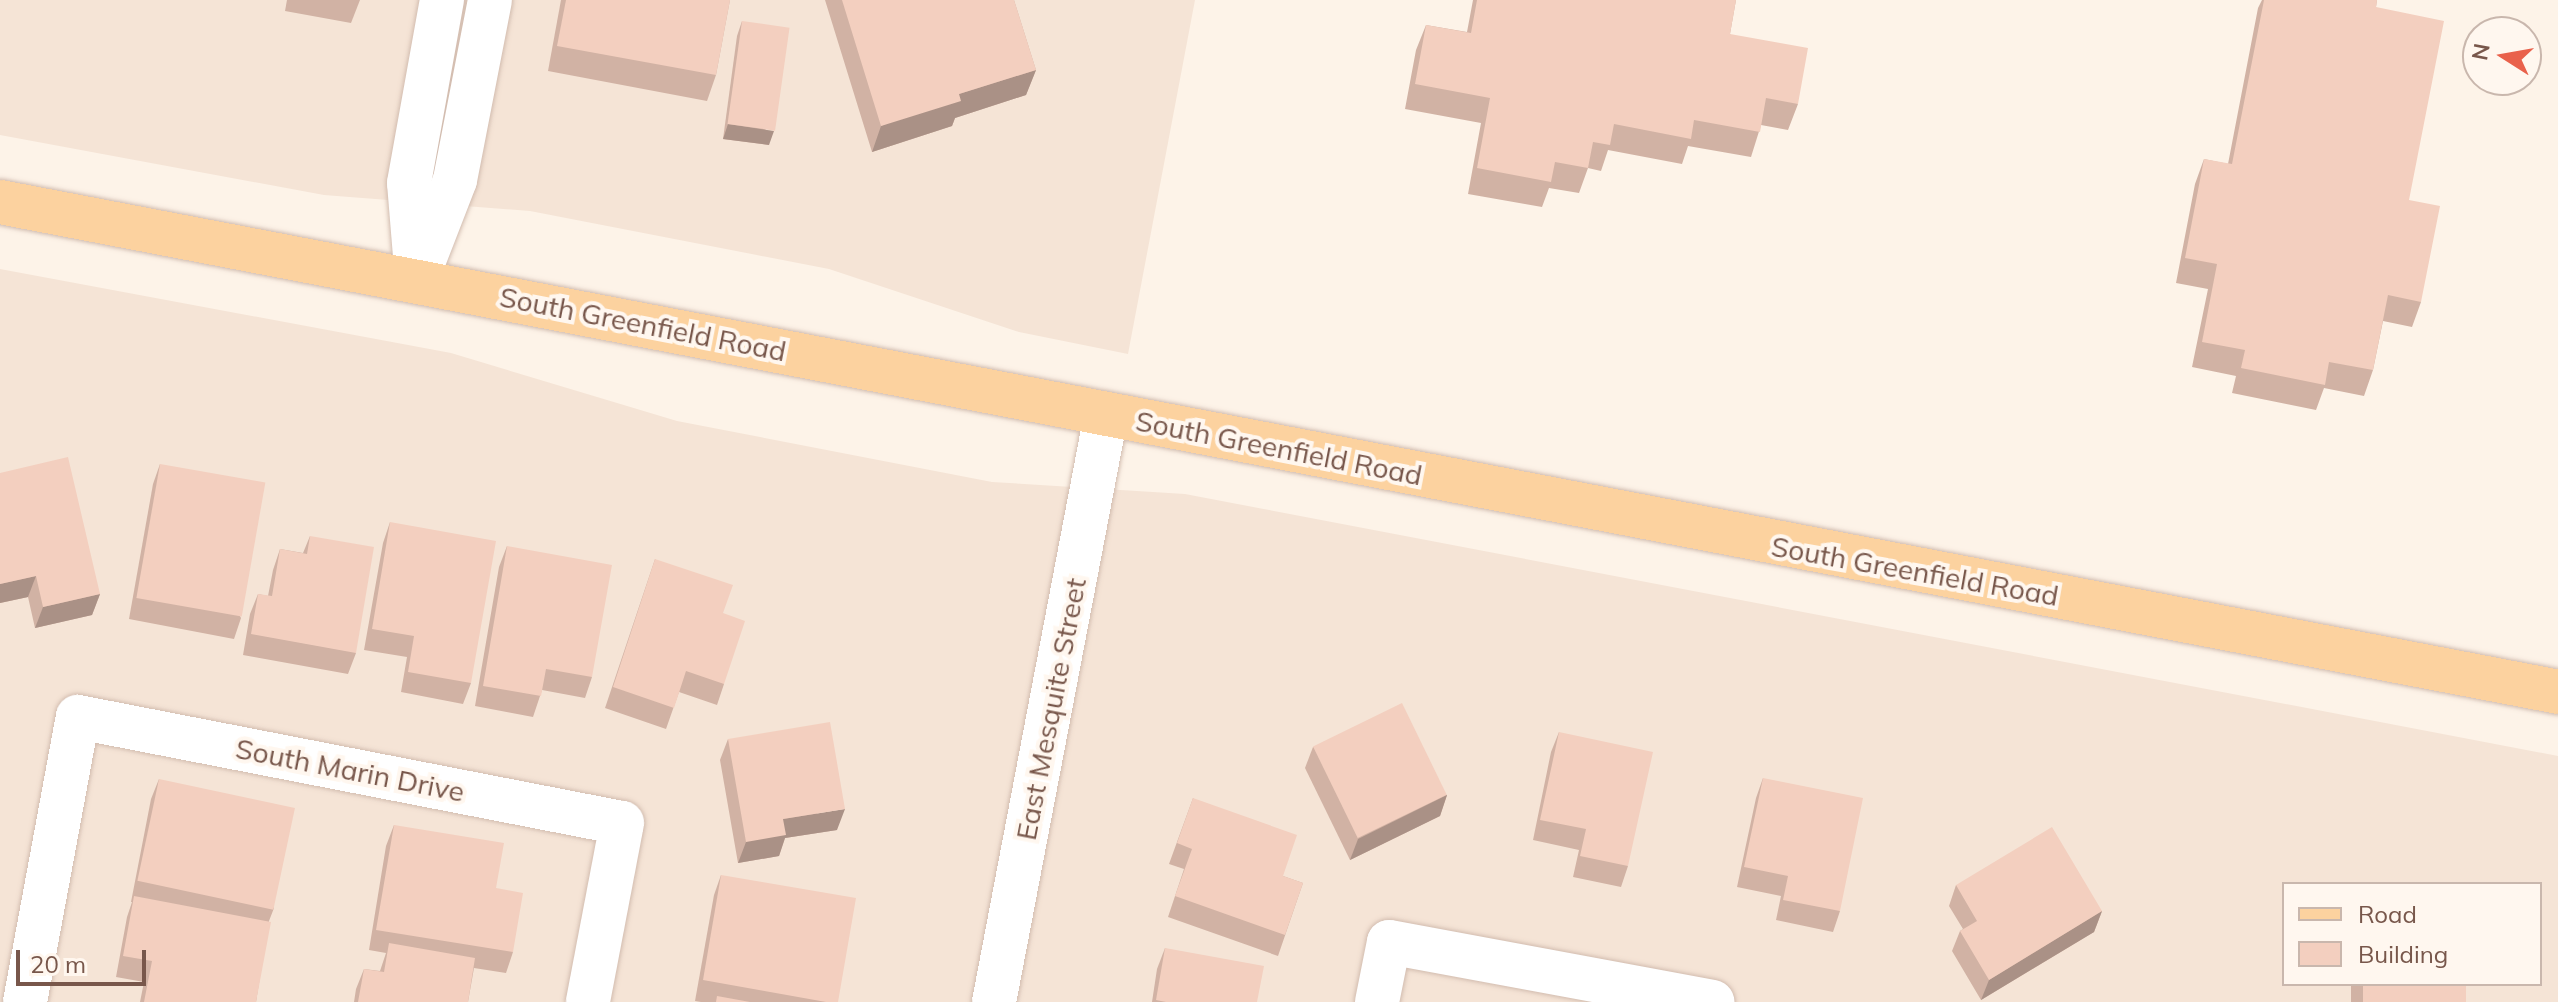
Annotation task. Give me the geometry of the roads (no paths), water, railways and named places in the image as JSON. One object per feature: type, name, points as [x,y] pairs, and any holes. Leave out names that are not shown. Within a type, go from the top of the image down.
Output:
[{"type":"main road","name":"South Greenfield Road","points":[[0,202],[417,278],[1106,415],[2558,692]]},
{"type":"street","points":[[417,278],[409,183],[442,0]]},
{"type":"street","points":[[417,278],[455,180],[490,0]]},
{"type":"street","points":[[430,67],[476,76]]},
{"type":"street","name":"East Mesquite Street","points":[[994,1002],[1106,415]]},
{"type":"street","name":"South Marin Drive","points":[[25,1002],[78,717],[622,823],[588,1002]]},
{"type":"street","points":[[1377,1002],[1389,942],[1712,1002]]}]
